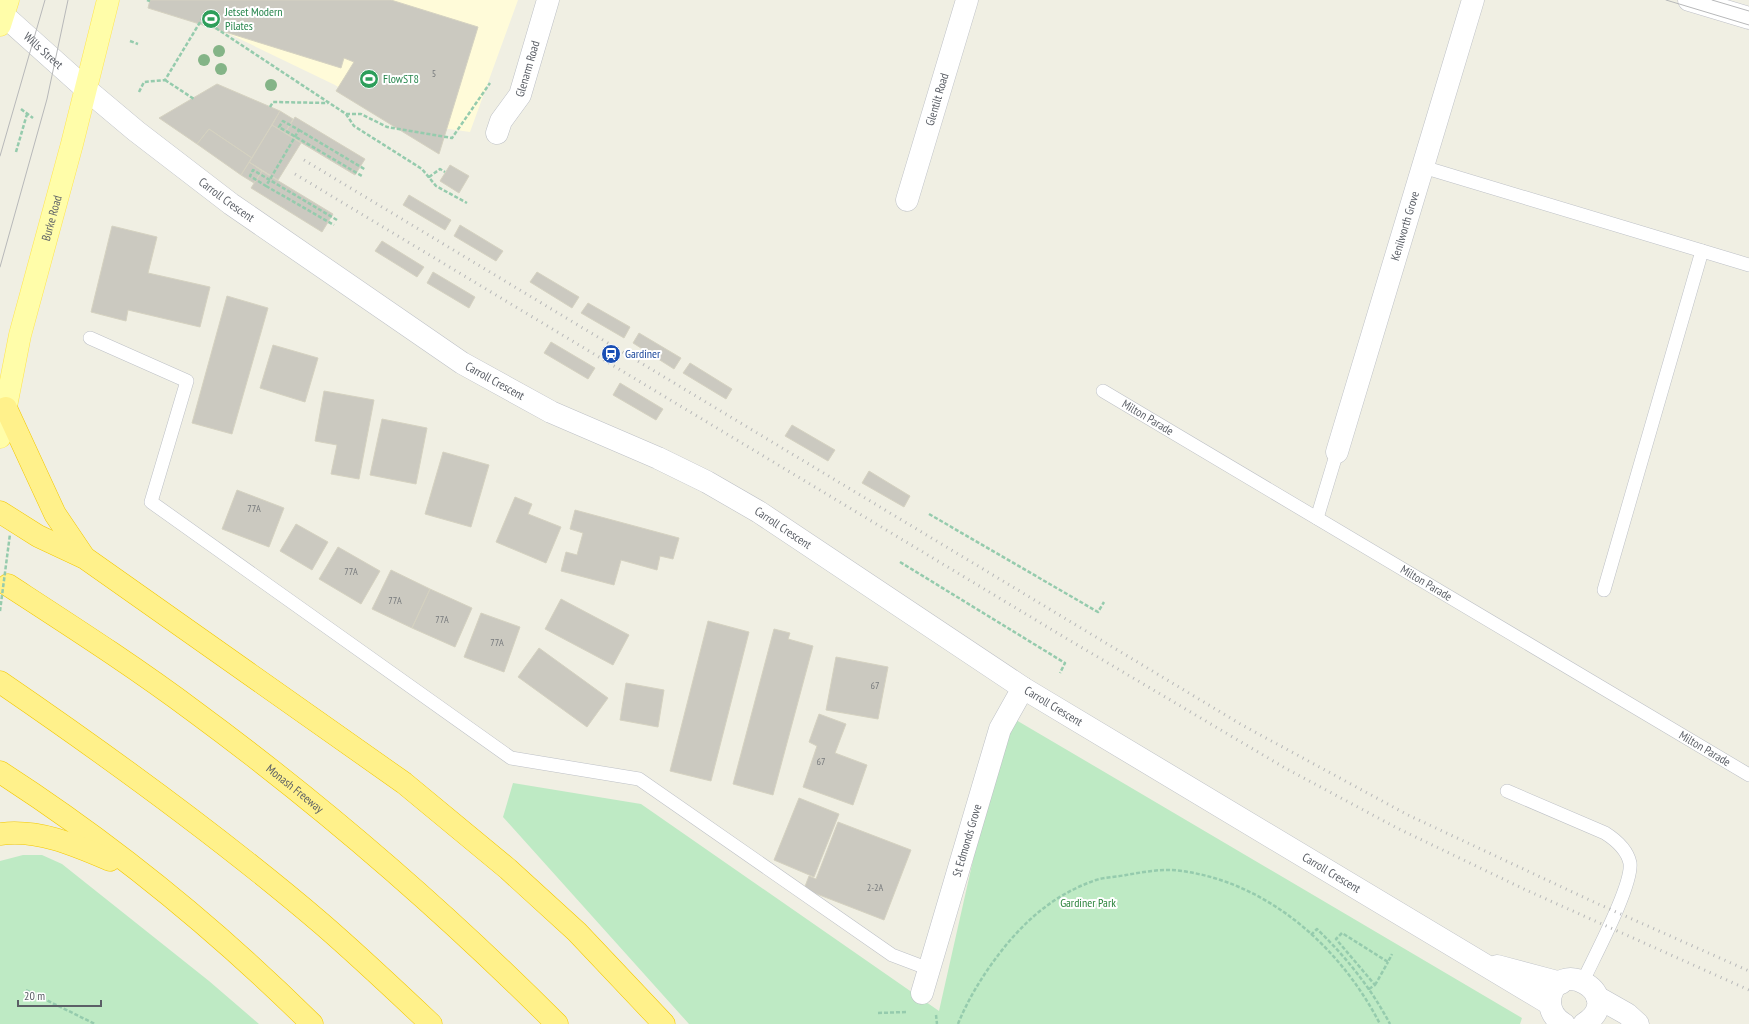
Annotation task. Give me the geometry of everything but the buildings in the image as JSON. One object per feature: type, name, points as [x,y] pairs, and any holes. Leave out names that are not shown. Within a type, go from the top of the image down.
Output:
[{"type":"highway","points":[[6,408],[55,514],[85,558]]},
{"type":"highway","points":[[0,512],[38,536],[85,558],[302,709],[410,788],[508,869],[577,932],[664,1024]]},
{"type":"highway","name":"Monash Freeway","points":[[8,584],[194,710],[305,796],[448,919],[556,1024]]},
{"type":"highway","points":[[0,682],[66,727],[212,835],[322,924],[431,1024]]},
{"type":"highway","points":[[0,772],[43,800],[139,872],[199,920],[258,971],[312,1024]]},
{"type":"highway","points":[[0,834],[39,836],[69,843],[139,872]]},
{"type":"main road","name":"Burke Road","points":[[0,437],[20,335],[86,89],[108,0]]},
{"type":"street","name":"Glenarm Road","points":[[497,133],[500,121],[520,95],[548,0]]},
{"type":"street","name":"Glentilt Road","points":[[907,200],[967,0]]},
{"type":"street","name":"Kenilworth Grove","points":[[1337,452],[1473,0]]},
{"type":"street","points":[[1689,0],[1749,18]]},
{"type":"street","name":"Wills Street","points":[[3,13],[86,89]]},
{"type":"street","name":"Carroll Crescent","points":[[86,89],[136,131],[231,204],[462,363],[511,392],[551,412],[658,458],[707,482],[752,508],[813,546],[975,657],[1023,688],[1403,917],[1486,964],[1513,983],[1550,1004]]},
{"type":"street","name":"St Edmonds Grove","points":[[922,993],[1000,729],[1023,688]]},
{"type":"street","name":"Carroll Crescent","points":[[1486,964],[1561,983]]},
{"type":"street","points":[[1564,1024],[1555,1017],[1550,1004],[1553,992],[1561,983],[1568,980],[1583,981],[1594,990],[1597,997],[1596,1010],[1591,1023]]},
{"type":"street","points":[[1597,997],[1627,1014],[1638,1024]]},
{"type":"lane","points":[[1423,167],[1749,265]]},
{"type":"lane","points":[[1604,590],[1702,251]]},
{"type":"lane","points":[[90,338],[187,381],[151,502],[511,758],[639,779],[892,955],[929,969]]},
{"type":"lane","name":"Milton Parade","points":[[1103,391],[1749,775]]},
{"type":"lane","points":[[1317,518],[1337,452]]},
{"type":"lane","points":[[1507,791],[1605,834],[1618,842],[1630,862],[1629,881],[1583,981]]},
{"type":"path","points":[[165,80],[202,19],[346,114],[354,126],[422,169],[436,186],[466,204]]},
{"type":"path","points":[[130,41],[138,44]]},
{"type":"path","points":[[139,92],[144,82],[165,80],[194,99]]},
{"type":"path","points":[[346,114],[361,114],[387,127],[452,138],[490,84]]},
{"type":"path","points":[[270,107],[273,102],[328,103]]},
{"type":"path","points":[[21,109],[33,118]]},
{"type":"path","points":[[16,152],[27,114]]},
{"type":"path","points":[[362,176],[280,127],[283,121],[366,170]]},
{"type":"path","points":[[266,186],[299,130]]},
{"type":"path","points":[[429,177],[440,169],[445,172]]},
{"type":"path","points":[[334,225],[250,176],[253,170],[337,220]]},
{"type":"path","points":[[930,514],[1098,612],[1104,602]]},
{"type":"path","points":[[0,611],[10,534]]},
{"type":"path","points":[[900,562],[1065,664],[1060,672]]},
{"type":"path","points":[[958,1024],[964,1008],[987,971],[1014,934],[1039,910],[1067,893],[1097,880],[1157,870],[1182,870],[1231,882],[1250,891],[1296,922],[1328,951],[1355,983],[1380,1024]]},
{"type":"path","points":[[1311,935],[1317,929],[1336,949],[1369,989],[1390,1024]]},
{"type":"path","points":[[1375,985],[1336,939],[1342,933],[1388,962]]},
{"type":"path","points":[[1369,989],[1375,985],[1392,954]]},
{"type":"path","points":[[26,990],[95,1024]]},
{"type":"path","points":[[936,1009],[937,1024]]},
{"type":"path","points":[[84,1018],[86,1024]]},
{"type":"shaded area","points":[[159,0],[518,0],[470,132],[392,121],[335,85]]},
{"type":"green space","name":"Gardiner Park","points":[[1006,714],[1522,1018],[1520,1024],[689,1024],[503,817],[513,783],[641,804],[939,1011]]},
{"type":"green space","points":[[23,855],[42,855],[62,864],[209,981],[259,1024],[0,1024],[0,861]]},
{"type":"tram line","points":[[0,156],[45,0]]},
{"type":"tram line","points":[[0,267],[47,99],[68,0]]},
{"type":"tram line","points":[[1666,0],[1749,25]]},
{"type":"tram line","points":[[1712,0],[1749,11]]},
{"type":"railway","points":[[304,160],[1242,725],[1408,815],[1596,903],[1749,971]]},
{"type":"railway","points":[[295,174],[1064,637],[1285,768],[1397,828],[1526,890],[1749,990]]},
{"type":"place","name":"Jetset Modern Pilates","points":[[211,19]]},
{"type":"place","name":"FlowST8","points":[[369,79]]},
{"type":"place","name":"Gardiner","points":[[611,354]]}]
